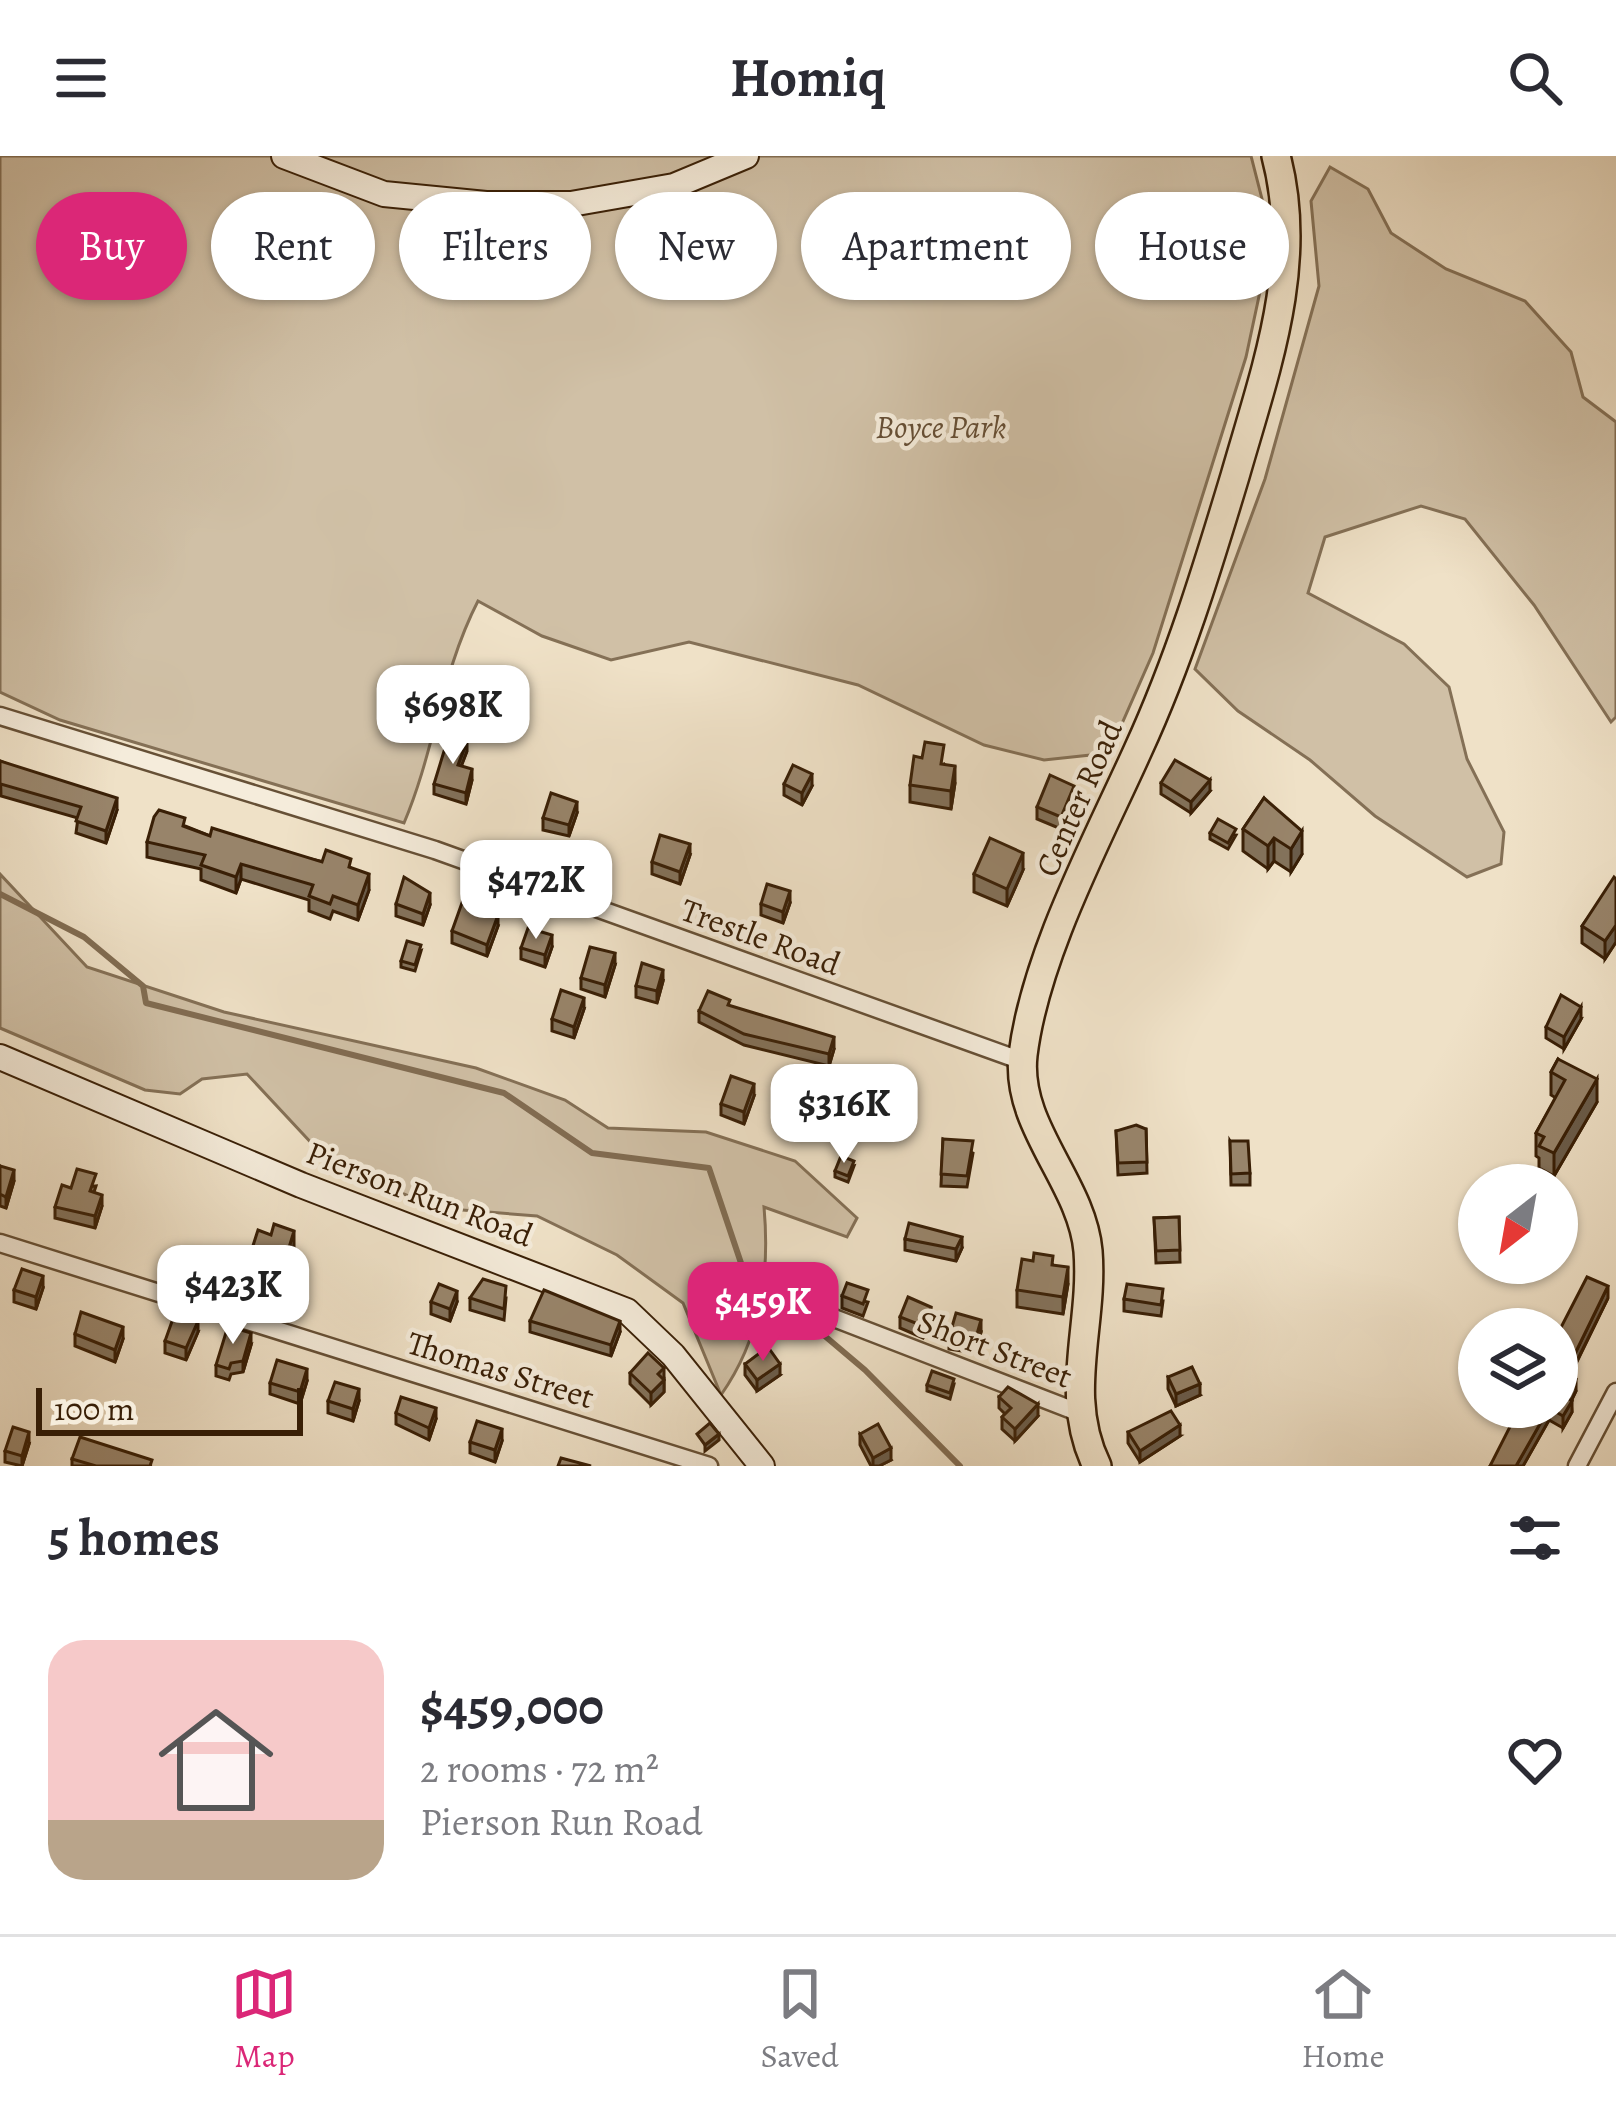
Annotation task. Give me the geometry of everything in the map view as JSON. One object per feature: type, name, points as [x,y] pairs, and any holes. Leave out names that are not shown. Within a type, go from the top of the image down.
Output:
[{"type":"main road","name":"Center Road","points":[[1097,1466],[1080,1413],[1078,1364],[1088,1250],[1080,1211],[1035,1123],[1022,1060],[1030,1016],[1055,945],[1172,675],[1271,351],[1286,255],[1286,216],[1276,156]]},
{"type":"street","points":[[284,156],[384,194],[487,204],[571,204],[674,186],[746,156]]},
{"type":"street","name":"Trestle Road","points":[[0,716],[435,850],[1022,1060]]},
{"type":"street","name":"Pierson Run Road","points":[[0,1057],[302,1185],[614,1304],[646,1325],[762,1466]]},
{"type":"street","name":"Thomas Street","points":[[0,1243],[709,1466]]},
{"type":"street","name":"Short Street","points":[[821,1313],[1080,1413]]},
{"type":"street","points":[[1577,1466],[1616,1392]]},
{"type":"green space","name":"Boyce Park","points":[[0,156],[1251,156],[1260,192],[1095,192],[1095,300],[1258,300],[1246,357],[1153,653],[1109,753],[1044,760],[984,745],[858,685],[689,642],[611,660],[542,636],[478,601],[455,656],[404,823],[60,720],[0,692]]},
{"type":"green space","points":[[1330,167],[1368,189],[1391,233],[1446,269],[1525,301],[1571,352],[1583,397],[1616,422],[1616,717],[1611,722],[1534,605],[1465,519],[1421,506],[1325,537],[1308,593],[1404,644],[1449,687],[1467,759],[1504,832],[1501,864],[1467,877],[1375,816],[1310,760],[1238,711],[1195,669],[1265,479],[1319,286],[1311,201]]},
{"type":"green space","points":[[0,874],[87,967],[224,1012],[476,1068],[565,1100],[608,1128],[706,1132],[795,1161],[857,1218],[847,1237],[764,1207],[760,1305],[745,1351],[721,1395],[683,1303],[617,1255],[537,1216],[437,1208],[330,1163],[247,1074],[202,1079],[180,1094],[145,1090],[0,1028]]},
{"type":"building","points":[[449,735],[467,741],[458,765],[472,769],[466,793],[434,784]]},
{"type":"building","points":[[925,742],[944,745],[941,764],[955,766],[951,791],[910,785],[914,756],[922,758]]},
{"type":"building","points":[[1175,760],[1210,780],[1191,802],[1161,783]]},
{"type":"building","points":[[0,761],[117,798],[106,831],[76,821],[81,807],[0,787]]},
{"type":"building","points":[[793,765],[812,774],[802,793],[784,784]]},
{"type":"building","points":[[1050,775],[1074,786],[1061,817],[1037,807]]},
{"type":"building","points":[[551,793],[577,802],[569,825],[543,818]]},
{"type":"building","points":[[1264,798],[1302,831],[1291,849],[1274,838],[1268,846],[1243,829]]},
{"type":"building","points":[[159,810],[185,818],[183,826],[210,836],[212,828],[322,862],[326,850],[351,859],[349,867],[369,874],[358,905],[333,896],[330,904],[309,896],[313,885],[241,864],[236,877],[201,865],[205,855],[147,842]]},
{"type":"building","points":[[1218,819],[1236,829],[1228,843],[1210,833]]},
{"type":"building","points":[[660,835],[690,844],[680,872],[652,862]]},
{"type":"building","points":[[990,838],[1023,853],[1007,889],[974,874]]},
{"type":"building","points":[[404,877],[430,893],[423,914],[396,904]]},
{"type":"building","points":[[1614,877],[1616,925],[1605,941],[1582,926]]},
{"type":"building","points":[[767,884],[790,891],[783,912],[761,904]]},
{"type":"building","points":[[463,900],[498,915],[487,945],[452,931]]},
{"type":"building","points":[[528,928],[552,935],[545,955],[521,948]]},
{"type":"building","points":[[407,941],[421,945],[415,965],[401,961]]},
{"type":"building","points":[[590,947],[615,953],[605,985],[581,978]]},
{"type":"building","points":[[642,963],[663,970],[657,991],[636,986]]},
{"type":"building","points":[[561,990],[584,998],[574,1027],[552,1019]]},
{"type":"building","points":[[708,991],[730,1000],[728,1005],[834,1037],[829,1054],[744,1034],[699,1011]]},
{"type":"building","points":[[1561,995],[1581,1007],[1564,1037],[1546,1027]]},
{"type":"building","points":[[1558,1059],[1597,1079],[1554,1153],[1539,1146],[1544,1137],[1536,1133],[1565,1080],[1551,1072]]},
{"type":"building","points":[[731,1076],[754,1084],[744,1112],[721,1104]]},
{"type":"building","points":[[1136,1125],[1146,1129],[1147,1162],[1118,1163],[1116,1131]]},
{"type":"building","points":[[943,1139],[973,1141],[967,1176],[941,1174]]},
{"type":"building","points":[[1230,1141],[1248,1141],[1250,1173],[1231,1174]]},
{"type":"building","points":[[841,1156],[854,1161],[848,1176],[835,1171]]},
{"type":"building","points":[[0,1166],[14,1170],[6,1197],[0,1194]]},
{"type":"building","points":[[77,1169],[96,1174],[90,1191],[102,1195],[95,1216],[55,1207],[62,1185],[71,1188]]},
{"type":"building","points":[[1179,1217],[1180,1250],[1156,1251],[1154,1218]]},
{"type":"building","points":[[909,1223],[962,1237],[956,1249],[905,1239]]},
{"type":"building","points":[[274,1224],[294,1231],[278,1284],[238,1263],[243,1249],[251,1252],[258,1230],[271,1235]]},
{"type":"building","points":[[1034,1253],[1053,1256],[1052,1265],[1068,1267],[1063,1297],[1017,1290],[1022,1259],[1033,1261]]},
{"type":"building","points":[[22,1269],[43,1276],[36,1297],[14,1290]]},
{"type":"building","points":[[1587,1277],[1608,1286],[1578,1347],[1578,1308],[1571,1308]]},
{"type":"building","points":[[483,1279],[506,1286],[504,1309],[470,1298]]},
{"type":"building","points":[[847,1283],[868,1290],[863,1304],[842,1296]]},
{"type":"building","points":[[439,1284],[457,1291],[450,1309],[431,1302]]},
{"type":"building","points":[[1127,1284],[1163,1289],[1161,1305],[1124,1299]]},
{"type":"building","points":[[544,1290],[620,1321],[611,1345],[530,1321]]},
{"type":"building","points":[[908,1297],[931,1307],[923,1326],[900,1317]]},
{"type":"building","points":[[81,1312],[123,1327],[115,1350],[75,1334]]},
{"type":"building","points":[[175,1313],[198,1321],[186,1348],[165,1341]]},
{"type":"building","points":[[956,1313],[981,1320],[975,1341],[949,1337]]},
{"type":"building","points":[[228,1326],[251,1333],[243,1361],[231,1363],[229,1369],[216,1365]]},
{"type":"building","points":[[768,1347],[780,1364],[757,1380],[745,1364]]},
{"type":"building","points":[[648,1353],[664,1368],[658,1374],[664,1380],[651,1393],[630,1373]]},
{"type":"building","points":[[277,1360],[307,1369],[300,1392],[270,1383]]},
{"type":"building","points":[[1192,1367],[1200,1384],[1176,1394],[1168,1377]]},
{"type":"building","points":[[932,1371],[954,1379],[950,1393],[927,1385]]},
{"type":"building","points":[[335,1382],[359,1389],[353,1409],[328,1401]]},
{"type":"building","points":[[1008,1387],[1038,1404],[1015,1429],[1002,1417],[1011,1408],[999,1397]]},
{"type":"building","points":[[401,1397],[436,1408],[429,1428],[396,1413]]},
{"type":"building","points":[[1171,1411],[1180,1425],[1140,1451],[1128,1432]]},
{"type":"building","points":[[477,1421],[502,1429],[495,1450],[470,1442]]},
{"type":"building","points":[[710,1423],[719,1434],[705,1445],[697,1434]]},
{"type":"building","points":[[878,1424],[891,1448],[873,1458],[860,1434]]},
{"type":"building","points":[[13,1427],[29,1432],[22,1456],[5,1451]]},
{"type":"building","points":[[1509,1428],[1538,1428],[1516,1466],[1490,1466]]},
{"type":"building","points":[[80,1437],[152,1460],[150,1466],[96,1466],[72,1459]]},
{"type":"building","points":[[561,1458],[591,1466],[558,1466]]},
{"type":"waterway","points":[[0,894],[84,937],[143,986],[146,1003],[504,1093],[592,1153],[709,1168],[742,1266],[865,1370],[960,1466]]}]
